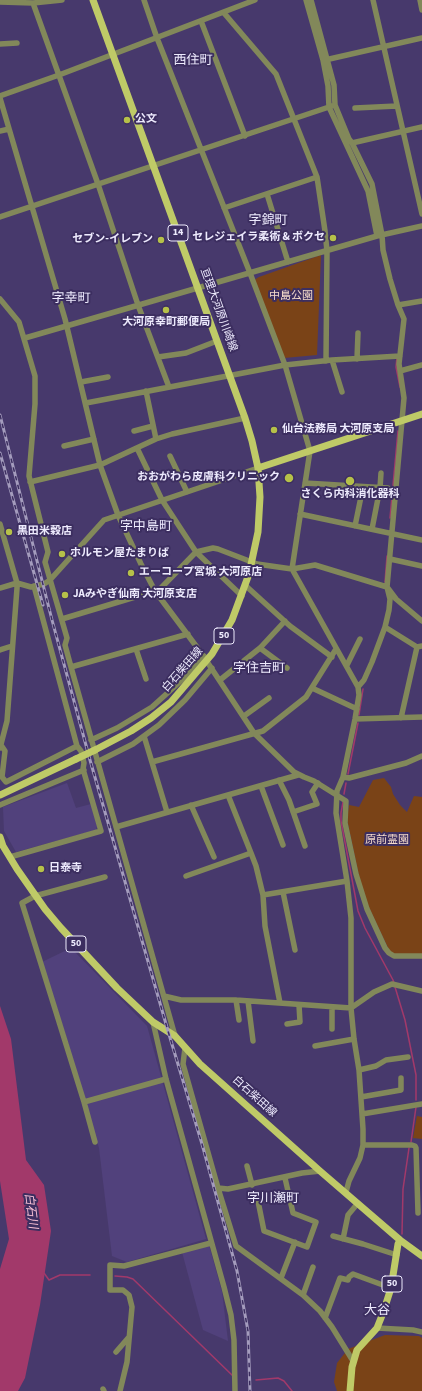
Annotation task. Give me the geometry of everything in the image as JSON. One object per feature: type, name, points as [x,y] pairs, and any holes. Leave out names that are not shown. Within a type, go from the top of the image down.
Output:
[{"type":"main road","name":"亘理大河原川崎線","points":[[93,0],[230,375],[252,441],[258,468]]},
{"type":"main road","points":[[258,468],[422,414]]},
{"type":"main road","name":"白石柴田線","points":[[0,795],[95,750],[131,731],[151,718],[171,702],[224,636],[246,586],[252,562],[260,516],[258,468]]},
{"type":"main road","name":"白石柴田線","points":[[0,838],[10,857],[35,896],[82,952],[116,988],[152,1022],[175,1036],[200,1064],[320,1171],[400,1240],[422,1256]]},
{"type":"main road","name":"50","points":[[350,1391],[353,1360],[357,1350],[377,1328],[391,1288],[400,1240]]},
{"type":"street","points":[[0,2],[33,3],[62,0]]},
{"type":"street","points":[[144,0],[157,38],[285,365],[310,451],[292,569],[358,687],[359,695],[357,709],[343,777],[337,794],[336,813],[347,881],[351,918],[351,1008],[359,1070],[363,1145],[360,1158],[348,1181],[346,1192]]},
{"type":"street","points":[[255,0],[0,97],[66,326],[81,382],[100,465],[118,515],[155,592],[206,658],[254,733],[298,775],[318,783],[346,800],[345,823],[356,874],[367,909],[385,948],[394,956],[422,956]]},
{"type":"street","points":[[306,0],[334,85],[332,106],[368,191],[398,305],[404,319],[397,357],[404,398],[393,534],[387,587],[390,598],[389,610],[385,627],[372,662],[364,680],[358,687]]},
{"type":"street","points":[[311,0],[325,60]]},
{"type":"street","points":[[373,0],[422,214]]},
{"type":"street","points":[[420,0],[422,10]]},
{"type":"street","points":[[33,3],[98,184],[138,305],[169,387]]},
{"type":"street","points":[[224,13],[274,70],[295,119],[317,177],[327,251],[329,360],[342,392]]},
{"type":"street","points":[[201,21],[245,136]]},
{"type":"street","points":[[325,60],[422,38]]},
{"type":"street","points":[[0,44],[18,43]]},
{"type":"street","points":[[0,217],[332,106]]},
{"type":"street","points":[[332,106],[372,184],[379,236]]},
{"type":"street","points":[[355,108],[397,106]]},
{"type":"street","points":[[352,143],[422,127]]},
{"type":"street","points":[[0,131],[9,128]]},
{"type":"street","points":[[224,208],[317,177]]},
{"type":"street","points":[[267,194],[288,262]]},
{"type":"street","points":[[24,338],[379,236],[422,226]]},
{"type":"street","points":[[0,298],[19,322],[35,376],[35,404],[29,476],[48,552],[45,562],[68,638],[65,645],[97,762],[175,1036]]},
{"type":"street","points":[[398,305],[422,301]]},
{"type":"street","points":[[357,359],[358,333]]},
{"type":"street","points":[[158,357],[186,353],[217,341]]},
{"type":"street","points":[[86,403],[285,365],[329,360],[397,357]]},
{"type":"street","points":[[400,371],[422,365]]},
{"type":"street","points":[[81,382],[108,377]]},
{"type":"street","points":[[146,391],[156,439]]},
{"type":"street","points":[[30,482],[100,465],[156,439],[172,434],[245,418]]},
{"type":"street","points":[[134,431],[153,426]]},
{"type":"street","points":[[64,446],[94,439]]},
{"type":"street","points":[[136,448],[162,500],[196,552],[242,596]]},
{"type":"street","points":[[170,456],[186,492]]},
{"type":"street","points":[[0,588],[17,583],[31,587],[44,584],[50,580],[104,520],[258,468]]},
{"type":"street","points":[[372,529],[380,488],[381,473]]},
{"type":"street","points":[[305,482],[388,488]]},
{"type":"street","points":[[355,526],[363,487]]},
{"type":"street","points":[[300,514],[422,540]]},
{"type":"street","points":[[0,524],[17,583],[7,721],[0,746],[6,751],[2,777],[6,782],[77,746]]},
{"type":"street","points":[[62,619],[155,592],[160,589],[196,552],[213,548],[252,562],[292,569],[316,565],[387,587],[396,599],[422,621]]},
{"type":"street","points":[[390,559],[422,566]]},
{"type":"street","points":[[10,857],[101,831],[84,770],[81,751],[77,746],[34,586]]},
{"type":"street","points":[[246,586],[285,621],[332,657]]},
{"type":"street","points":[[220,680],[260,648],[285,621]]},
{"type":"street","points":[[385,627],[419,646],[401,718]]},
{"type":"street","points":[[71,667],[188,634]]},
{"type":"street","points":[[347,665],[360,639]]},
{"type":"street","points":[[0,650],[12,646]]},
{"type":"street","points":[[260,648],[287,668]]},
{"type":"street","points":[[136,649],[146,679]]},
{"type":"street","points":[[152,762],[263,731],[306,698],[336,649]]},
{"type":"street","points":[[91,740],[117,728],[152,707],[206,658]]},
{"type":"street","points":[[97,762],[115,754],[159,725],[185,700],[212,668]]},
{"type":"street","points":[[312,688],[357,709]]},
{"type":"street","points":[[244,716],[269,698]]},
{"type":"street","points":[[355,719],[422,717]]},
{"type":"street","points":[[144,736],[167,812]]},
{"type":"street","points":[[343,777],[349,778],[406,763],[422,756]]},
{"type":"street","points":[[0,805],[84,770]]},
{"type":"street","points":[[116,827],[298,775]]},
{"type":"street","points":[[279,780],[289,800],[305,846]]},
{"type":"street","points":[[293,812],[317,804],[312,792],[318,783]]},
{"type":"street","points":[[261,786],[282,845]]},
{"type":"street","points":[[228,795],[256,866],[263,895],[265,926],[280,1003]]},
{"type":"street","points":[[191,805],[214,857]]},
{"type":"street","points":[[186,876],[251,853]]},
{"type":"street","points":[[95,1142],[22,903],[35,896],[105,877]]},
{"type":"street","points":[[263,895],[347,881]]},
{"type":"street","points":[[283,892],[294,950]]},
{"type":"street","points":[[164,996],[181,1000],[236,1000],[351,1008],[374,992],[394,984],[422,991]]},
{"type":"street","points":[[236,1000],[239,1020]]},
{"type":"street","points":[[248,1001],[253,1040]]},
{"type":"street","points":[[287,1024],[300,1022],[299,1005]]},
{"type":"street","points":[[332,1007],[332,1029]]},
{"type":"street","points":[[152,1022],[166,1079],[224,1287],[234,1340],[235,1391]]},
{"type":"street","points":[[315,1046],[354,1039]]},
{"type":"street","points":[[185,1048],[183,1064],[236,1246],[303,1295],[325,1318],[353,1360]]},
{"type":"street","points":[[359,1070],[376,1066],[386,1060],[408,1057]]},
{"type":"street","points":[[361,1097],[401,1090],[401,1078]]},
{"type":"street","points":[[84,1102],[166,1079]]},
{"type":"street","points":[[362,1114],[422,1104]]},
{"type":"street","points":[[363,1145],[412,1145],[416,1148],[418,1213]]},
{"type":"street","points":[[248,1166],[252,1185]]},
{"type":"street","points":[[218,1188],[228,1189],[286,1178],[302,1173],[320,1171]]},
{"type":"street","points":[[286,1178],[293,1213],[316,1222],[306,1247],[264,1231],[258,1201],[289,1196]]},
{"type":"street","points":[[343,1239],[348,1215],[358,1203]]},
{"type":"street","points":[[333,1236],[397,1255]]},
{"type":"street","points":[[281,1278],[295,1242]]},
{"type":"street","points":[[120,1391],[127,1362],[132,1307],[129,1295],[123,1290],[110,1290],[110,1265],[124,1266],[211,1243]]},
{"type":"street","points":[[303,1295],[313,1267]]},
{"type":"street","points":[[325,1318],[340,1278],[348,1280],[353,1274],[391,1288]]},
{"type":"street","points":[[377,1328],[422,1332]]},
{"type":"street","points":[[116,1352],[129,1337]]},
{"type":"shaded area","points":[[67,783],[76,808],[91,804],[97,826],[96,830],[16,852],[4,831],[3,807]]},
{"type":"shaded area","points":[[71,948],[147,1026],[206,1239],[127,1262],[112,1256],[99,1148],[66,1036],[42,962]]},
{"type":"shaded area","points":[[209,1245],[222,1292],[228,1341],[203,1330],[182,1252]]},
{"type":"green space","name":"中島公園","points":[[321,255],[317,355],[284,358],[254,280]]},
{"type":"green space","name":"原前霊園","points":[[384,778],[391,787],[393,794],[400,805],[407,812],[414,796],[422,797],[422,954],[395,954],[390,952],[363,895],[347,819],[349,805],[359,807],[373,780]]},
{"type":"green space","points":[[417,1116],[422,1117],[422,1139],[413,1138]]},
{"type":"green space","points":[[385,1335],[419,1336],[422,1338],[422,1391],[337,1391],[334,1382],[337,1363],[348,1349]]},
{"type":"water","name":"白石川","points":[[0,1006],[11,1039],[26,1160],[44,1185],[51,1231],[40,1305],[25,1378],[18,1391],[0,1391],[0,1269],[9,1239],[0,1181]]},
{"type":"waterway","points":[[397,357],[396,367],[400,387]]},
{"type":"waterway","points":[[390,518],[398,431]]},
{"type":"waterway","points":[[385,582],[387,556]]},
{"type":"waterway","points":[[359,715],[363,689]]},
{"type":"waterway","points":[[348,774],[358,723]]},
{"type":"waterway","points":[[344,794],[346,783]]},
{"type":"waterway","points":[[343,802],[341,821],[358,911],[365,928],[394,983]]},
{"type":"waterway","points":[[395,987],[405,1020],[416,1075],[416,1100]]},
{"type":"waterway","points":[[411,1142],[416,1107]]},
{"type":"waterway","points":[[402,1234],[403,1189],[409,1148]]},
{"type":"waterway","points":[[44,1273],[49,1280],[60,1275],[90,1275]]},
{"type":"waterway","points":[[115,1276],[133,1279],[233,1376]]},
{"type":"waterway","points":[[256,1380],[278,1378],[284,1381],[292,1391]]},
{"type":"railway","points":[[0,415],[52,620],[90,760],[202,1144],[237,1271],[248,1331],[250,1391]]},
{"type":"railway","points":[[0,453],[43,605]]},
{"type":"place","name":"公文","points":[[127,120]]},
{"type":"place","name":"セレジェイラ柔術 & ボクセ","points":[[333,238]]},
{"type":"place","name":"セブン-イレブン","points":[[161,240]]},
{"type":"place","name":"大河原幸町郵便局","points":[[166,310]]},
{"type":"place","name":"仙台法務局 大河原支局","points":[[274,430]]},
{"type":"place","name":"おおがわら皮膚科クリニック","points":[[289,478]]},
{"type":"place","name":"さくら内科消化器科","points":[[350,481]]},
{"type":"place","name":"黒田米穀店","points":[[9,532]]},
{"type":"place","name":"ホルモン屋たまりば","points":[[62,554]]},
{"type":"place","name":"エーコープ宮城 大河原店","points":[[131,573]]},
{"type":"place","name":"JAみやぎ仙南 大河原支店","points":[[65,595]]},
{"type":"place","name":"日泰寺","points":[[41,869]]},
{"type":"district","name":"西住町","points":[[193,61]]},
{"type":"district","name":"字錦町","points":[[268,221]]},
{"type":"district","name":"字幸町","points":[[71,299]]},
{"type":"district","name":"字中島町","points":[[146,527]]},
{"type":"district","name":"字住吉町","points":[[259,669]]},
{"type":"district","name":"字川瀬町","points":[[273,1199]]},
{"type":"district","name":"大谷","points":[[377,1311]]}]
